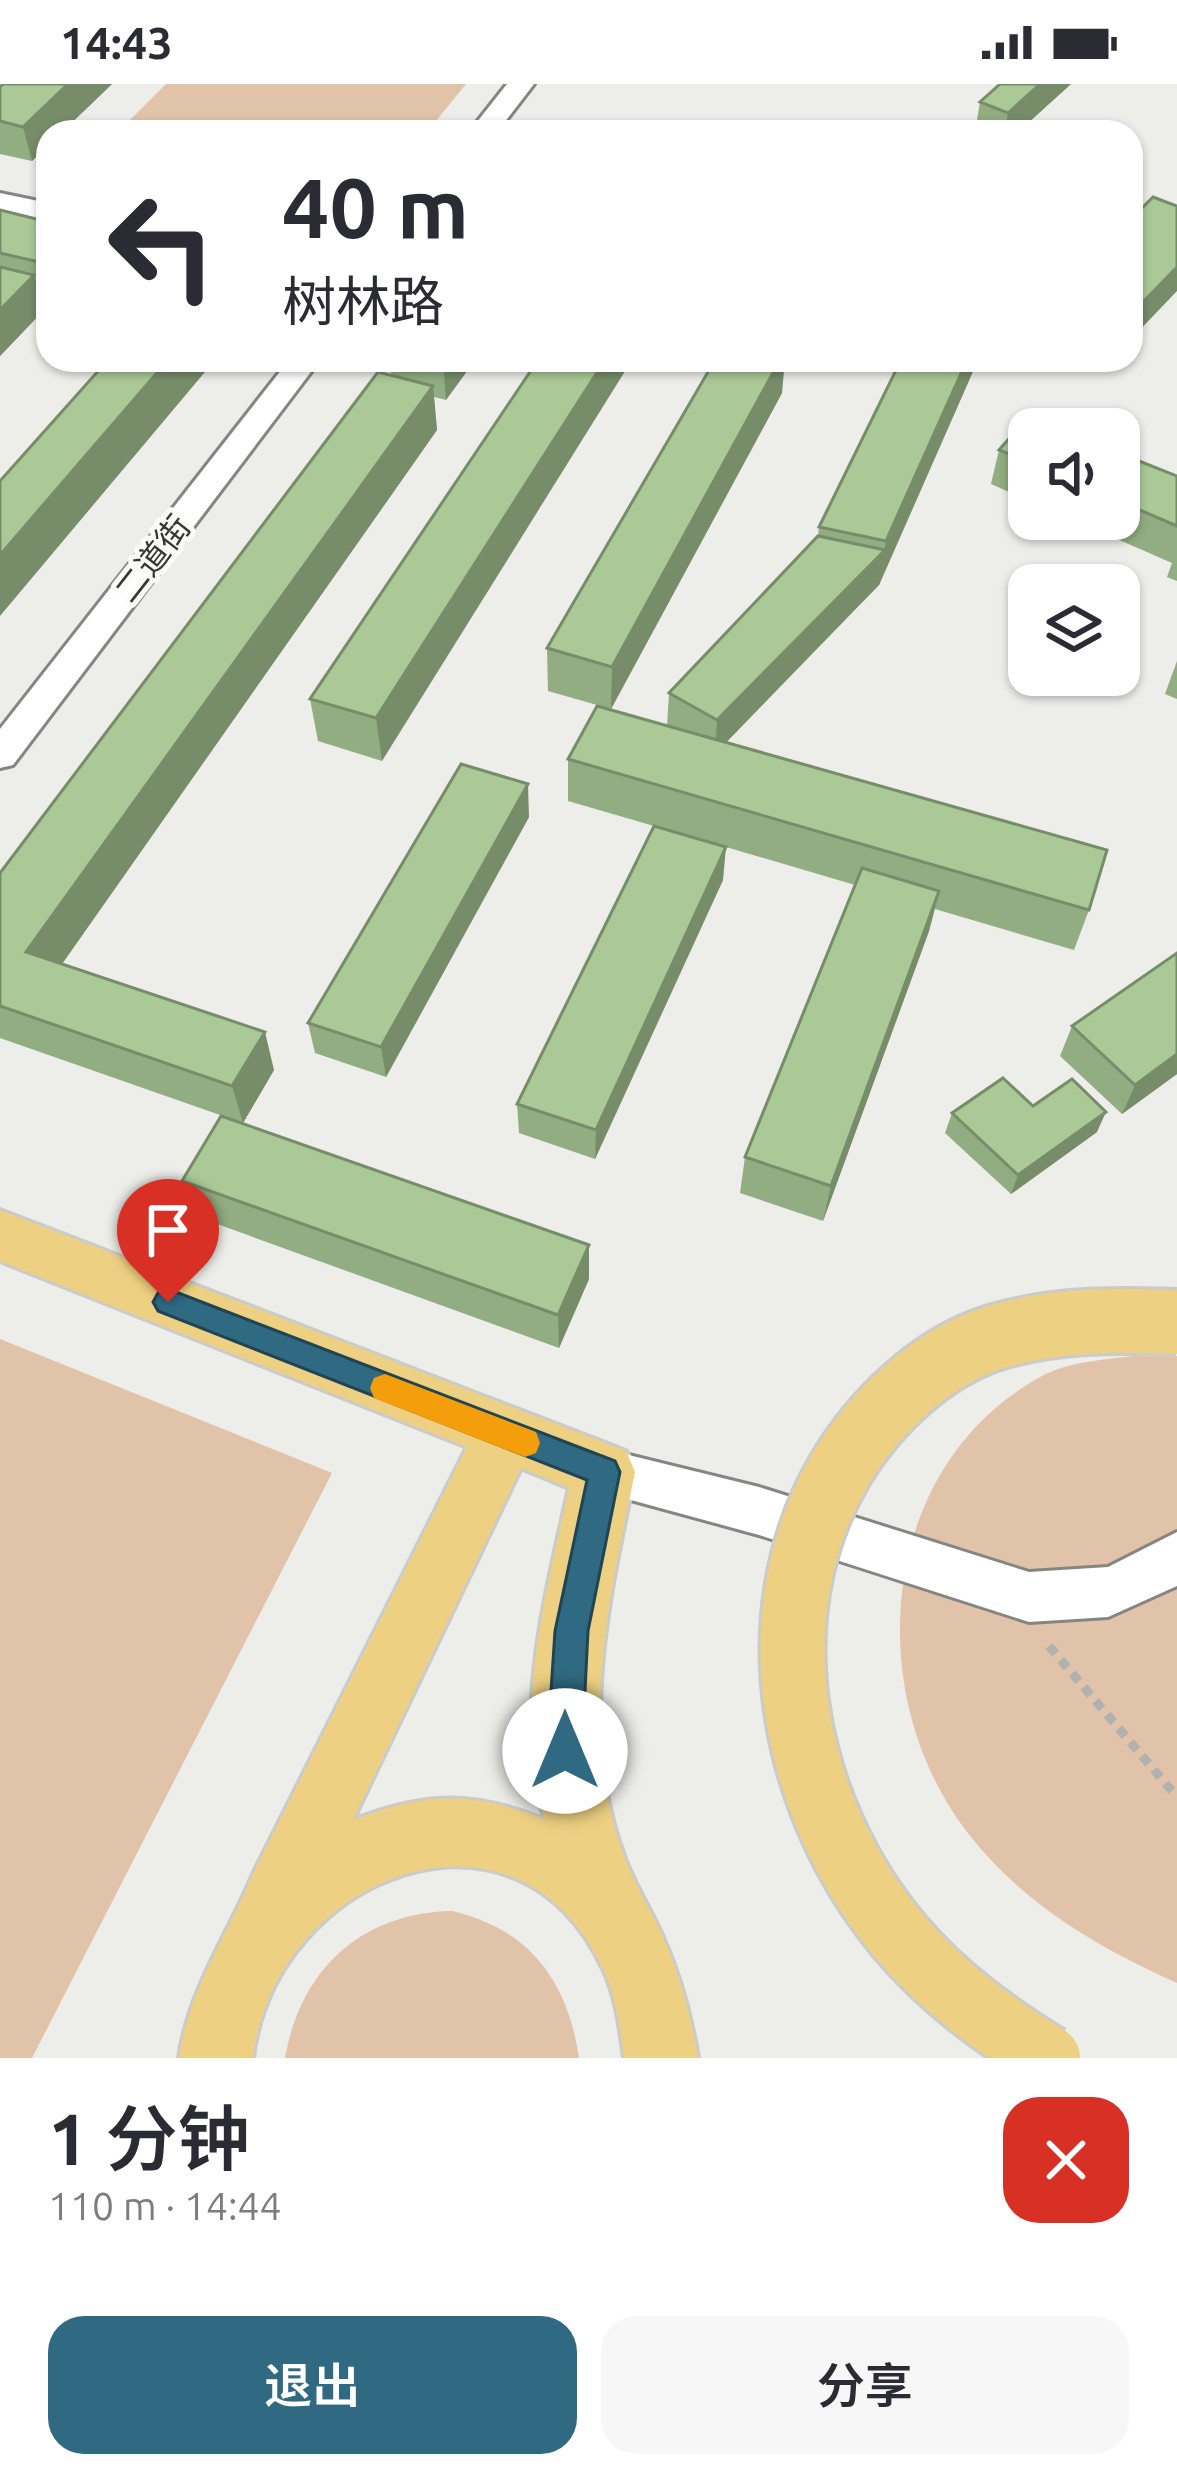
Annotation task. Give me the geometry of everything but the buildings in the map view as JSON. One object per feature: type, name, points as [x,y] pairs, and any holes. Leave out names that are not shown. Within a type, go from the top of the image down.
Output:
[{"type":"main road","points":[[0,1235],[604,1472],[571,1631],[563,1727],[566,1776],[598,1886],[694,2058]]},
{"type":"main road","points":[[1048,2058],[960,2000],[908,1948],[853,1868],[809,1774],[796,1716],[790,1660],[794,1602],[817,1507],[843,1456],[875,1414],[913,1380],[958,1352],[1030,1325],[1106,1316],[1177,1322]]},
{"type":"main road","points":[[216,2058],[246,1964],[505,1435]]},
{"type":"main road","points":[[246,1964],[298,1892],[332,1864],[365,1847],[406,1834],[455,1829],[501,1837],[539,1852],[596,1897],[630,1947],[654,2008],[661,2058]]},
{"type":"street","points":[[492,120],[521,84]]},
{"type":"street","points":[[0,201],[36,209]]},
{"type":"street","name":"二道街","points":[[0,755],[296,372]]},
{"type":"street","points":[[604,1472],[759,1511],[1029,1597],[1103,1596],[1141,1580],[1177,1556]]},
{"type":"street","points":[[194,2058],[246,1964]]},
{"type":"path","points":[[1049,1646],[1177,1798]]},
{"type":"shaded area","points":[[166,84],[466,84],[437,120],[130,120]]},
{"type":"shaded area","points":[[0,1339],[332,1473],[32,2058],[0,2058]]},
{"type":"shaded area","points":[[1149,1354],[1177,1356],[1177,1983],[1120,1955],[1039,1904],[971,1837],[935,1781],[912,1718],[901,1653],[903,1587],[917,1524],[946,1466],[987,1416],[1054,1371]]},
{"type":"shaded area","points":[[452,1911],[503,1931],[541,1963],[565,2006],[579,2058],[285,2058],[305,1998],[340,1952],[390,1922]]},
{"type":"slow traffic","points":[[385,1388],[525,1443]]},
{"type":"route","points":[[168,1302],[604,1472],[571,1631],[565,1675],[565,1751]]}]
